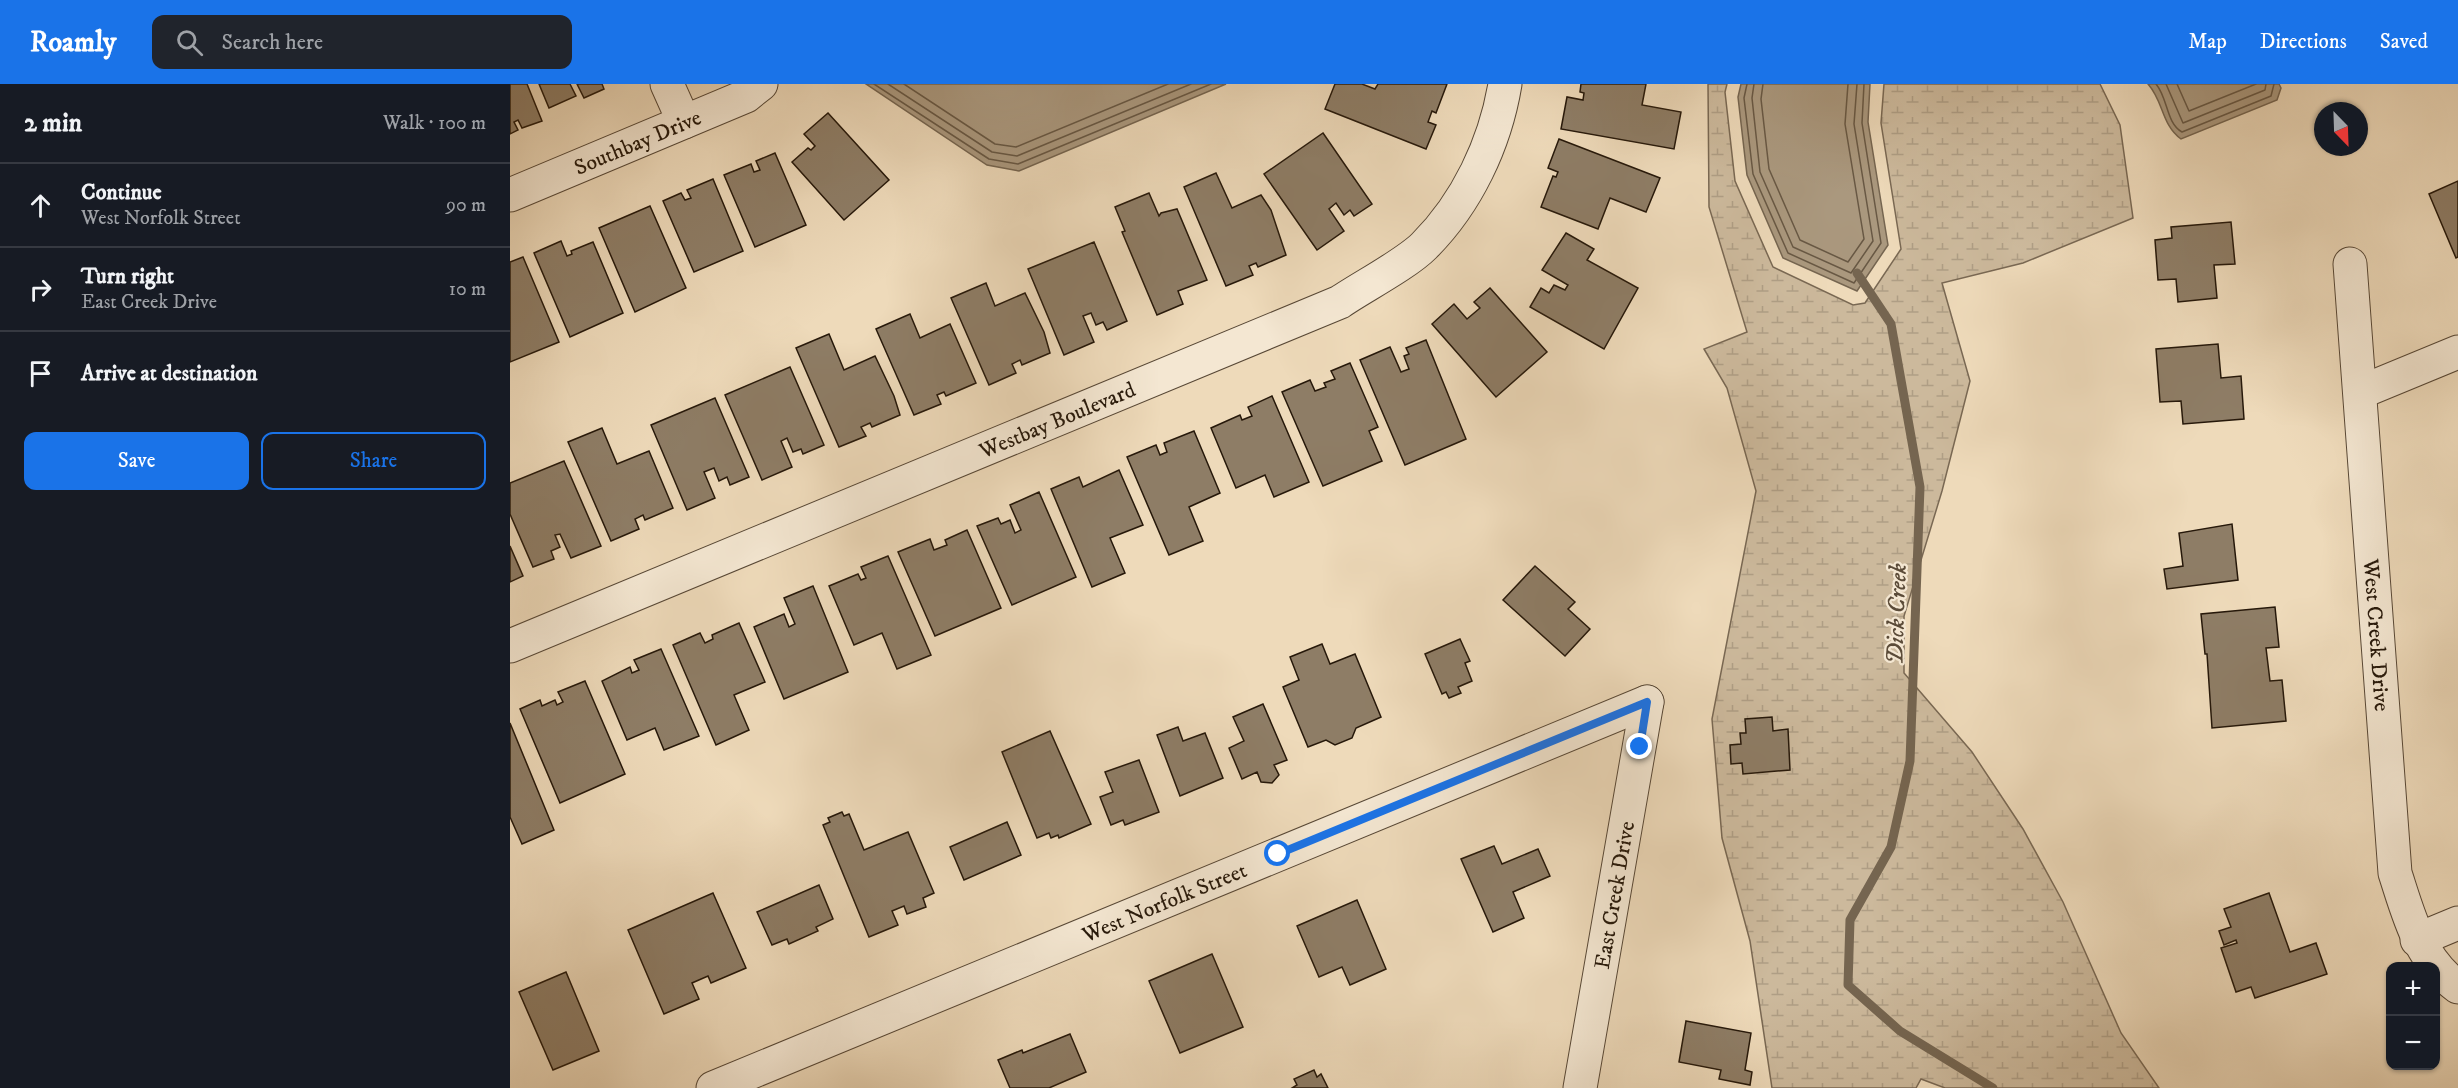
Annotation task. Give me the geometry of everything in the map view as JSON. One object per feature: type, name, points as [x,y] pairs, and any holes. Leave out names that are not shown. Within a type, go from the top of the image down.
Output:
[{"type":"street","points":[[667,84],[684,122]]},
{"type":"street","name":"Southbay Drive","points":[[510,195],[746,96],[761,84]]},
{"type":"street","name":"Westbay Boulevard","points":[[510,646],[1340,302],[1423,247],[1472,186],[1500,112],[1505,84]]},
{"type":"street","name":"West Creek Drive","points":[[2350,264],[2395,873],[2417,940],[2449,980],[2458,987]]},
{"type":"street","points":[[2361,392],[2458,352]]},
{"type":"street","name":"West Norfolk Street","points":[[713,1088],[1647,702]]},
{"type":"street","name":"East Creek Drive","points":[[1580,1088],[1647,702]]},
{"type":"street","points":[[2417,940],[2458,923]]},
{"type":"green space","points":[[1708,84],[1727,84],[1725,92],[1735,181],[1773,267],[1853,305],[1865,303],[1901,249],[1881,123],[1884,84],[2100,84],[2120,125],[2133,218],[2023,263],[1942,283],[1970,381],[1942,491],[1904,616],[1904,673],[1972,752],[2023,829],[2063,902],[2121,1033],[2159,1088],[1945,1088],[1921,1079],[1916,1088],[1772,1088],[1750,941],[1722,838],[1712,719],[1756,491],[1727,388],[1704,349],[1747,332],[1709,207]]},
{"type":"water","points":[[866,84],[1226,84],[1019,171],[987,165]]},
{"type":"water","points":[[1741,84],[1870,84],[1868,122],[1888,245],[1857,291],[1783,258],[1747,175],[1738,97]]},
{"type":"water","points":[[2148,84],[2279,84],[2281,88],[2277,100],[2181,139],[2170,127]]},
{"type":"building","points":[[510,84],[527,84],[542,121],[522,128],[518,120],[514,122],[518,130],[510,134]]},
{"type":"building","points":[[539,84],[570,84],[576,96],[549,108]]},
{"type":"building","points":[[577,84],[602,84],[604,89],[584,98]]},
{"type":"building","points":[[1335,84],[1362,84],[1375,89],[1378,84],[1447,84],[1436,113],[1432,111],[1428,122],[1436,125],[1426,149],[1325,109]]},
{"type":"building","points":[[1581,84],[1646,84],[1642,105],[1681,112],[1674,149],[1561,129],[1567,97],[1583,100],[1584,93],[1580,92]]},
{"type":"building","points":[[828,113],[889,180],[844,220],[792,162],[808,148],[811,150],[815,146],[804,134]]},
{"type":"building","points":[[1323,133],[1372,204],[1354,216],[1350,210],[1344,215],[1336,203],[1329,209],[1344,231],[1317,250],[1264,174]]},
{"type":"building","points":[[1559,139],[1660,178],[1646,212],[1610,198],[1598,229],[1541,207],[1553,176],[1556,177],[1558,172],[1548,168]]},
{"type":"building","points":[[775,153],[806,225],[755,247],[724,175],[751,164],[754,172],[760,170],[756,161]]},
{"type":"building","points":[[1216,173],[1232,208],[1261,195],[1271,210],[1286,255],[1258,267],[1256,263],[1249,266],[1253,275],[1226,286],[1184,187]]},
{"type":"building","points":[[713,179],[743,251],[694,272],[663,201],[681,193],[685,200],[691,198],[687,190]]},
{"type":"building","points":[[2458,181],[2458,257],[2456,258],[2429,194]]},
{"type":"building","points":[[1149,193],[1159,216],[1161,213],[1177,209],[1207,280],[1178,291],[1183,304],[1157,315],[1122,232],[1125,231],[1115,207]]},
{"type":"building","points":[[650,206],[686,288],[635,312],[599,228]]},
{"type":"building","points":[[2231,222],[2235,264],[2214,265],[2217,298],[2178,302],[2176,279],[2158,280],[2155,240],[2172,238],[2171,227]]},
{"type":"building","points":[[1566,233],[1594,249],[1587,260],[1638,288],[1604,349],[1530,307],[1541,288],[1549,293],[1554,285],[1565,290],[1568,285],[1542,270]]},
{"type":"building","points":[[561,241],[567,256],[572,254],[571,251],[593,242],[623,313],[570,337],[534,253]]},
{"type":"building","points":[[1094,242],[1127,321],[1107,330],[1103,322],[1096,325],[1091,313],[1083,316],[1094,342],[1064,355],[1028,269]]},
{"type":"building","points":[[523,257],[559,342],[510,362],[510,262]]},
{"type":"building","points":[[986,283],[995,306],[1025,293],[1044,332],[1050,353],[1022,365],[1020,360],[1012,364],[1016,373],[989,385],[951,298]]},
{"type":"building","points":[[1490,288],[1547,352],[1496,397],[1432,324],[1454,304],[1467,319],[1480,308],[1474,302]]},
{"type":"building","points":[[910,314],[920,338],[950,324],[976,383],[946,396],[944,392],[937,395],[941,404],[914,415],[876,329]]},
{"type":"building","points":[[829,334],[844,370],[875,356],[894,396],[900,415],[872,427],[870,423],[861,427],[866,436],[839,447],[796,348]]},
{"type":"building","points":[[1426,340],[1466,439],[1405,465],[1360,360],[1390,347],[1401,372],[1409,369],[1404,356],[1409,354],[1406,348]]},
{"type":"building","points":[[2218,344],[2221,378],[2241,376],[2244,419],[2183,424],[2181,401],[2160,402],[2156,349]]},
{"type":"building","points":[[1350,363],[1378,427],[1369,431],[1382,461],[1323,486],[1282,392],[1310,380],[1315,391],[1326,387],[1324,383],[1335,379],[1331,371]]},
{"type":"building","points":[[790,367],[824,445],[803,454],[801,449],[793,452],[787,438],[781,441],[792,467],[762,480],[725,395]]},
{"type":"building","points":[[1272,396],[1309,482],[1274,497],[1265,475],[1236,488],[1211,428],[1240,415],[1242,420],[1252,416],[1248,407]]},
{"type":"building","points":[[715,398],[749,477],[730,485],[727,477],[719,481],[714,468],[704,472],[715,498],[687,510],[651,425]]},
{"type":"building","points":[[602,428],[617,464],[649,451],[673,508],[645,520],[643,515],[635,519],[639,529],[611,541],[568,442]]},
{"type":"building","points":[[1194,431],[1220,493],[1189,507],[1203,541],[1169,555],[1127,457],[1156,445],[1160,455],[1167,452],[1164,443]]},
{"type":"building","points":[[564,461],[601,546],[571,558],[560,534],[555,535],[560,547],[551,551],[554,559],[533,567],[510,514],[510,483]]},
{"type":"building","points":[[1119,470],[1143,525],[1110,538],[1125,573],[1092,587],[1051,489],[1079,477],[1083,487]]},
{"type":"building","points":[[1039,492],[1076,577],[1012,605],[977,526],[998,518],[1001,524],[1010,520],[1015,533],[1021,530],[1010,505]]},
{"type":"building","points":[[2232,524],[2238,580],[2167,589],[2164,569],[2183,566],[2179,533]]},
{"type":"building","points":[[967,530],[1001,608],[935,636],[898,552],[930,539],[934,550],[947,545],[945,540]]},
{"type":"building","points":[[510,546],[523,576],[510,582]]},
{"type":"building","points":[[888,556],[931,655],[897,669],[882,633],[854,645],[829,586],[858,574],[861,580],[866,578],[861,567]]},
{"type":"building","points":[[1535,566],[1575,602],[1568,609],[1590,629],[1565,656],[1503,600]]},
{"type":"building","points":[[813,586],[848,672],[784,699],[754,627],[784,614],[789,627],[795,624],[784,598]]},
{"type":"building","points":[[2275,607],[2279,647],[2266,648],[2270,681],[2282,680],[2286,721],[2212,728],[2207,654],[2205,654],[2201,614]]},
{"type":"building","points":[[739,623],[765,682],[734,695],[749,730],[716,745],[673,645],[700,633],[705,643],[713,639],[712,635]]},
{"type":"building","points":[[1460,639],[1470,661],[1465,663],[1472,681],[1458,687],[1461,693],[1449,698],[1446,692],[1442,694],[1425,654]]},
{"type":"building","points":[[1322,644],[1330,664],[1355,654],[1381,717],[1356,728],[1352,738],[1335,745],[1326,740],[1308,747],[1283,687],[1299,680],[1290,657]]},
{"type":"building","points":[[661,649],[699,736],[664,750],[655,728],[627,740],[602,681],[630,667],[632,673],[639,670],[634,660]]},
{"type":"building","points":[[585,681],[625,774],[560,803],[520,709],[540,700],[542,706],[555,700],[557,705],[563,702],[558,692]]},
{"type":"building","points":[[1263,704],[1287,760],[1274,765],[1279,775],[1272,783],[1261,782],[1257,772],[1242,779],[1229,748],[1244,741],[1233,717]]},
{"type":"building","points":[[1772,717],[1773,731],[1788,729],[1790,770],[1743,774],[1742,763],[1731,764],[1730,745],[1741,744],[1740,733],[1746,733],[1745,719]]},
{"type":"building","points":[[510,723],[554,830],[522,844],[510,817]]},
{"type":"building","points":[[1178,727],[1183,741],[1205,733],[1223,778],[1180,796],[1157,735]]},
{"type":"building","points":[[1050,731],[1091,824],[1059,838],[1058,835],[1051,838],[1049,833],[1037,838],[1002,752]]},
{"type":"building","points":[[1139,760],[1159,812],[1125,825],[1123,820],[1111,825],[1100,797],[1113,792],[1105,772]]},
{"type":"building","points":[[842,812],[844,816],[849,814],[864,850],[908,832],[934,893],[923,898],[926,907],[907,914],[904,906],[892,911],[898,925],[869,937],[823,825],[830,822],[828,818]]},
{"type":"building","points":[[1007,822],[1021,855],[964,880],[950,847]]},
{"type":"building","points":[[1494,846],[1502,864],[1538,849],[1550,876],[1513,892],[1524,918],[1493,932],[1461,859]]},
{"type":"building","points":[[819,885],[833,919],[816,927],[818,931],[789,944],[787,939],[772,945],[757,912]]},
{"type":"building","points":[[713,893],[746,968],[711,983],[708,976],[692,983],[699,999],[664,1014],[628,930]]},
{"type":"building","points":[[2269,893],[2290,952],[2316,943],[2327,974],[2255,998],[2251,987],[2236,992],[2221,948],[2237,943],[2236,940],[2224,945],[2219,931],[2231,927],[2224,909]]},
{"type":"building","points":[[1357,900],[1386,969],[1350,985],[1342,967],[1319,977],[1297,926]]},
{"type":"building","points":[[1212,954],[1243,1027],[1180,1053],[1149,981]]},
{"type":"building","points":[[566,972],[599,1051],[553,1070],[519,992]]},
{"type":"building","points":[[1686,1021],[1751,1033],[1745,1070],[1752,1072],[1750,1085],[1719,1079],[1721,1070],[1679,1062]]},
{"type":"building","points":[[1070,1034],[1086,1072],[1049,1088],[1010,1088],[998,1060],[1022,1050],[1023,1053]]},
{"type":"building","points":[[1314,1070],[1317,1077],[1321,1074],[1328,1088],[1292,1088],[1297,1085],[1294,1079]]},
{"type":"waterway","name":"Dick Creek","points":[[1857,273],[1891,324],[1920,487],[1910,761],[1891,847],[1850,920],[1848,985],[1900,1031],[1993,1088]]},
{"type":"route","points":[[1278,854],[1647,702],[1640,747]]}]
